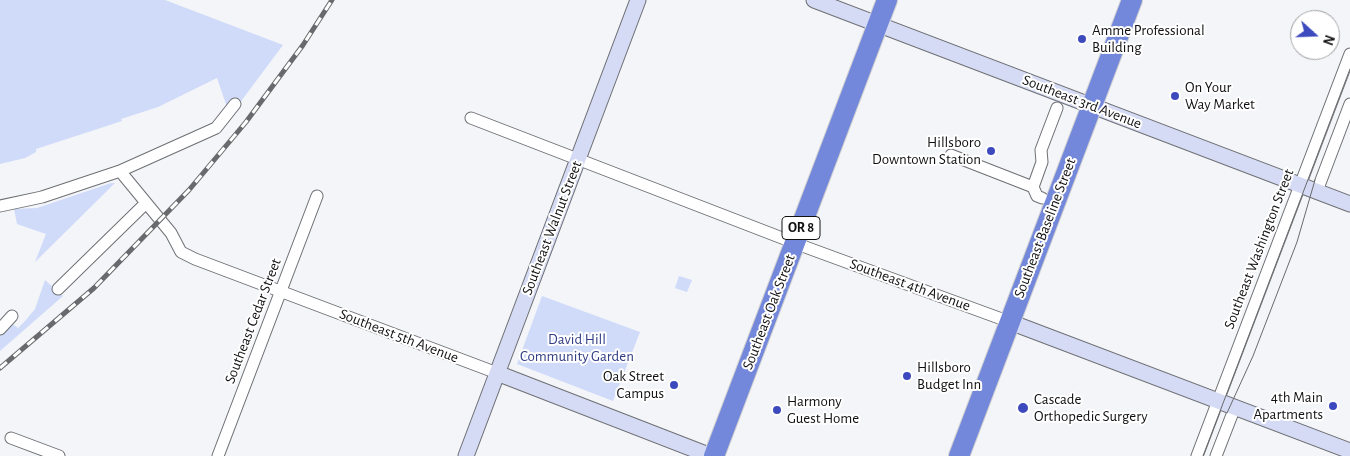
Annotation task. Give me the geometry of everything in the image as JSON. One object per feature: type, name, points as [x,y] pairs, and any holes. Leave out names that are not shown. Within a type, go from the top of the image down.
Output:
[{"type":"highway","name":"Southeast Oak Street","points":[[713,456],[887,0]]},
{"type":"highway","name":"Southeast Baseline Street","points":[[959,456],[1132,0]]},
{"type":"street","name":"Southeast Walnut Street","points":[[466,456],[638,0]]},
{"type":"street","name":"Southeast 3rd Avenue","points":[[814,0],[1350,204]]},
{"type":"street","name":"Southeast Washington Street","points":[[1197,456],[1350,54]]},
{"type":"street","points":[[0,206],[42,197],[120,171],[216,128],[235,104]]},
{"type":"street","points":[[1317,191],[1350,104]]},
{"type":"street","points":[[1042,198],[1037,196],[1033,187],[1042,162],[1041,150],[1057,108]]},
{"type":"street","name":"Southeast 4th Avenue","points":[[471,118],[1350,451]]},
{"type":"street","points":[[951,155],[1033,187]]},
{"type":"street","name":"Southeast 5th Avenue","points":[[120,171],[171,234],[181,252],[195,259],[713,456]]},
{"type":"street","name":"Southeast Cedar Street","points":[[218,456],[316,196]]},
{"type":"street","points":[[58,289],[146,203]]},
{"type":"street","points":[[0,329],[12,316]]},
{"type":"street","points":[[1216,456],[1235,407]]},
{"type":"street","points":[[11,438],[59,456]]},
{"type":"green space","points":[[0,0],[165,0],[283,45],[230,116],[217,78],[158,107],[121,119],[122,121],[36,149],[36,152],[25,158],[0,164]]},
{"type":"green space","points":[[115,183],[35,262],[46,234],[17,224],[14,209],[37,208]]},
{"type":"green space","points":[[679,276],[692,280],[687,292],[675,288]]},
{"type":"green space","points":[[45,280],[63,296],[0,351],[0,335],[10,325],[18,328],[35,309]]},
{"type":"green space","name":"David Hill Community Garden","points":[[542,296],[640,332],[613,401],[517,364]]},
{"type":"tram line","points":[[1203,456],[1350,69]]},
{"type":"tram line","points":[[1227,413],[1253,356],[1297,242],[1315,180]]},
{"type":"railway","points":[[0,368],[94,288],[189,190],[246,122],[303,45],[332,0]]},
{"type":"place","name":"Amme Professional Building","points":[[1082,39]]},
{"type":"place","name":"On Your Way Market","points":[[1175,96]]},
{"type":"place","name":"Hillsboro Downtown Station","points":[[991,151]]},
{"type":"place","name":"Hillsboro Budget Inn","points":[[907,376]]},
{"type":"place","name":"Oak Street Campus","points":[[674,385]]},
{"type":"place","name":"4th Main Apartments","points":[[1333,406]]},
{"type":"place","name":"Cascade Orthopedic Surgery","points":[[1023,408]]},
{"type":"place","name":"Harmony Guest Home","points":[[777,410]]}]
